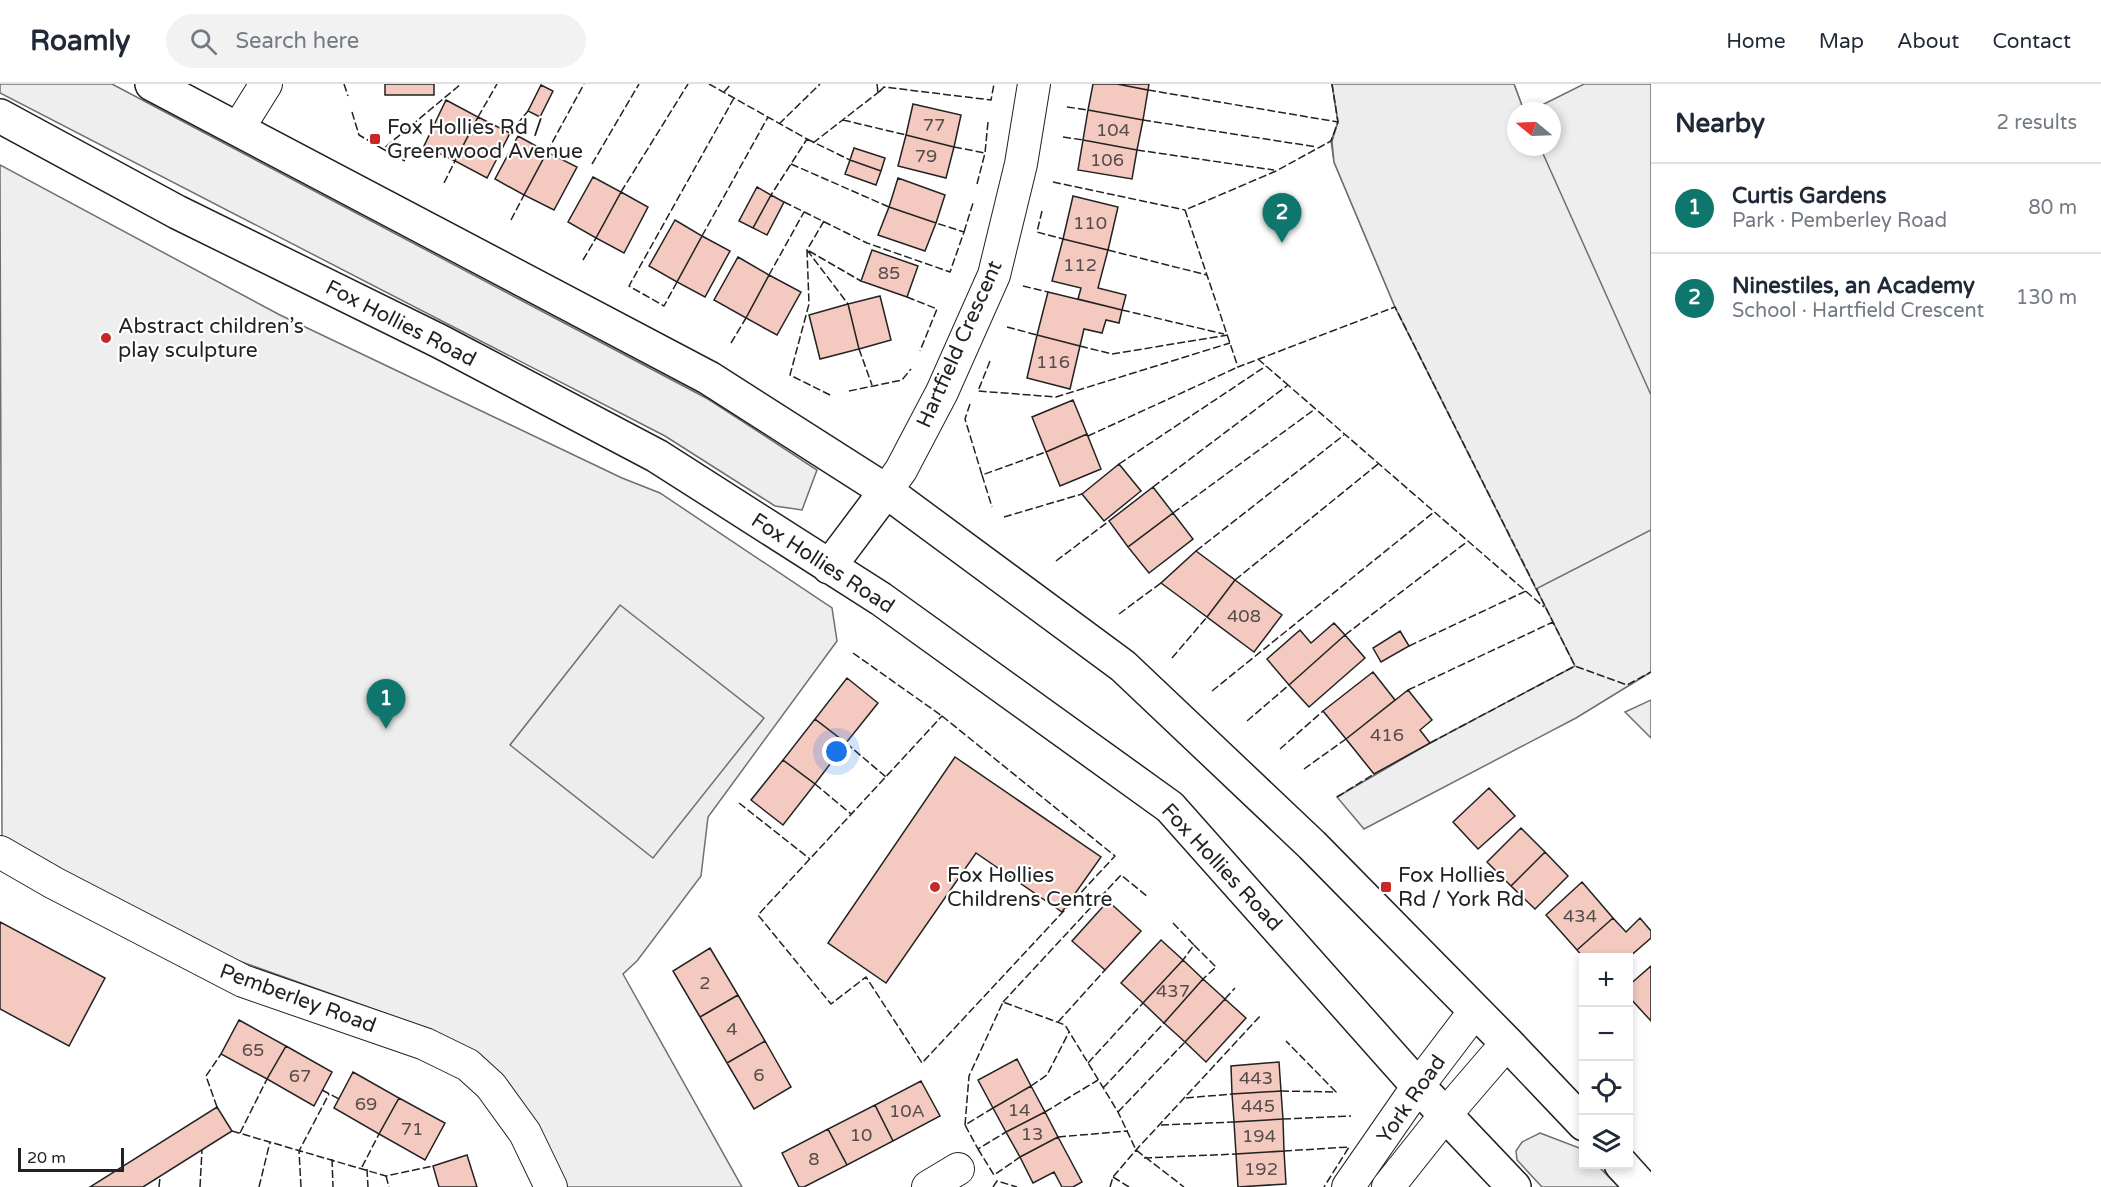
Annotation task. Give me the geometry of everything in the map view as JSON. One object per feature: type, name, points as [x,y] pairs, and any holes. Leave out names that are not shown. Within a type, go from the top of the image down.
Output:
[{"type":"main road","points":[[152,84],[709,378],[886,492],[1123,666],[1312,845],[1579,1119]]},
{"type":"main road","name":"Fox Hollies Road","points":[[0,116],[177,212],[438,341],[657,456],[890,606],[1170,807],[1418,1086],[1514,1187]]},
{"type":"main road","points":[[829,567],[886,492]]},
{"type":"main road","points":[[1626,1169],[1642,1187]]},
{"type":"street","points":[[237,129],[266,84]]},
{"type":"street","name":"Hartfield Crescent","points":[[886,492],[901,471],[942,392],[994,275],[1021,164],[1034,84]]},
{"type":"street","name":"Pemberley Road","points":[[0,852],[54,883],[243,981],[425,1044],[468,1065],[491,1086],[525,1133],[551,1187]]},
{"type":"street","name":"York Road","points":[[1348,1187],[1418,1086],[1475,1011]]},
{"type":"street","name":"York Road","points":[[1388,1187],[1446,1113],[1507,1043]]},
{"type":"street","points":[[928,1187],[958,1169]]},
{"type":"shaded area","points":[[0,84],[112,84],[708,399],[817,470],[802,510],[775,506],[665,436],[0,93]]},
{"type":"shaded area","points":[[1332,84],[1514,84],[1521,102],[1507,102],[1507,156],[1561,156],[1561,102],[1548,102],[1584,84],[1651,84],[1651,672],[1576,718],[1364,829],[1337,797],[1430,743],[1575,666],[1395,307],[1334,162],[1331,141],[1338,122]]},
{"type":"shaded area","points":[[1332,84],[1514,84],[1521,102],[1507,102],[1507,156],[1544,156],[1651,395],[1651,530],[1536,589],[1395,307],[1334,162],[1332,141],[1338,122]]},
{"type":"shaded area","points":[[0,165],[280,315],[622,478],[660,493],[832,608],[837,641],[708,817],[701,876],[637,961],[623,974],[742,1187],[564,1187],[435,1031],[197,946],[2,837]]},
{"type":"shaded area","points":[[620,605],[764,718],[653,858],[510,745]]},
{"type":"shaded area","points":[[1651,700],[1651,738],[1625,712]]},
{"type":"shaded area","points":[[1540,1133],[1579,1148],[1579,1169],[1601,1169],[1619,1187],[1542,1187],[1517,1160],[1516,1151],[1522,1142]]},
{"type":"building","points":[[385,84],[434,84],[434,95],[385,95]]},
{"type":"building","points":[[1093,84],[1117,84],[1148,90],[1143,120],[1088,110]]},
{"type":"building","points":[[1117,84],[1149,84],[1148,90]]},
{"type":"building","points":[[541,85],[553,91],[540,117],[528,111]]},
{"type":"building","points":[[446,100],[478,117],[455,161],[424,146]]},
{"type":"building","points":[[913,104],[961,115],[954,147],[906,135]]},
{"type":"building","points":[[1088,110],[1143,120],[1137,150],[1083,140]]},
{"type":"building","points":[[478,117],[510,133],[487,178],[455,161]]},
{"type":"building","points":[[906,135],[954,147],[946,178],[898,166]]},
{"type":"building","points":[[518,136],[547,152],[524,195],[495,179]]},
{"type":"building","points":[[1083,140],[1137,150],[1132,179],[1078,170]]},
{"type":"building","points":[[854,148],[885,158],[881,171],[850,160]]},
{"type":"building","points":[[547,152],[577,167],[554,210],[524,195]]},
{"type":"building","points":[[850,160],[881,171],[876,185],[845,174]]},
{"type":"building","points":[[593,177],[621,192],[596,238],[568,222]]},
{"type":"building","points":[[898,178],[945,195],[936,223],[889,207]]},
{"type":"building","points":[[757,187],[771,195],[753,228],[739,221]]},
{"type":"building","points":[[621,192],[648,207],[624,253],[596,238]]},
{"type":"building","points":[[771,195],[784,202],[767,235],[753,228]]},
{"type":"building","points":[[1073,196],[1118,207],[1108,250],[1063,239]]},
{"type":"building","points":[[889,207],[936,223],[925,251],[878,235]]},
{"type":"building","points":[[675,220],[702,236],[677,282],[649,266]]},
{"type":"building","points":[[702,236],[730,251],[705,297],[677,282]]},
{"type":"building","points":[[1063,239],[1108,250],[1098,288],[1126,295],[1122,310],[1078,299],[1081,288],[1052,281]]},
{"type":"building","points":[[872,250],[918,266],[907,297],[861,281]]},
{"type":"building","points":[[738,257],[769,275],[746,318],[714,300]]},
{"type":"building","points":[[769,275],[801,292],[777,335],[746,318]]},
{"type":"building","points":[[1048,292],[1122,310],[1119,323],[1106,320],[1102,333],[1084,329],[1080,346],[1037,335]]},
{"type":"building","points":[[880,296],[891,340],[859,349],[848,304]]},
{"type":"building","points":[[848,304],[859,349],[820,359],[809,315]]},
{"type":"building","points":[[1037,335],[1080,346],[1070,389],[1027,378]]},
{"type":"building","points":[[1073,400],[1087,434],[1046,452],[1032,417]]},
{"type":"building","points":[[1087,434],[1101,469],[1060,486],[1046,452]]},
{"type":"building","points":[[1119,464],[1141,491],[1104,521],[1082,494]]},
{"type":"building","points":[[1153,487],[1173,513],[1128,547],[1109,521]]},
{"type":"building","points":[[1173,513],[1193,539],[1149,573],[1128,547]]},
{"type":"building","points":[[1196,551],[1235,580],[1207,617],[1161,583]]},
{"type":"building","points":[[1235,580],[1282,615],[1254,652],[1207,617]]},
{"type":"building","points":[[1334,623],[1345,635],[1289,685],[1267,659],[1300,630],[1311,643]]},
{"type":"building","points":[[1400,631],[1409,646],[1381,662],[1373,648]]},
{"type":"building","points":[[1345,635],[1365,658],[1309,707],[1289,685]]},
{"type":"building","points":[[1373,672],[1395,700],[1346,739],[1323,711]]},
{"type":"building","points":[[847,678],[878,703],[846,743],[815,719]]},
{"type":"building","points":[[1408,690],[1432,720],[1420,730],[1430,743],[1374,774],[1346,739]]},
{"type":"building","points":[[815,719],[846,743],[815,784],[783,760]]},
{"type":"building","points":[[955,757],[1101,857],[1062,912],[976,853],[886,983],[828,943]]},
{"type":"building","points":[[783,760],[815,784],[783,825],[751,800]]},
{"type":"building","points":[[1489,788],[1515,816],[1478,849],[1453,822]]},
{"type":"building","points":[[1521,828],[1545,852],[1511,886],[1487,862]]},
{"type":"building","points":[[1545,852],[1568,876],[1535,909],[1511,886]]},
{"type":"building","points":[[1582,882],[1613,918],[1577,950],[1546,915]]},
{"type":"building","points":[[1108,901],[1141,931],[1105,970],[1072,941]]},
{"type":"building","points":[[1613,918],[1626,932],[1640,918],[1651,931],[1651,938],[1633,954],[1580,953],[1577,950]]},
{"type":"building","points":[[0,922],[105,978],[69,1046],[0,1009]]},
{"type":"building","points":[[1161,940],[1183,960],[1143,1003],[1121,983]]},
{"type":"building","points":[[710,948],[738,995],[700,1017],[673,971]]},
{"type":"building","points":[[1183,960],[1203,979],[1164,1023],[1143,1003]]},
{"type":"building","points":[[1651,966],[1651,1021],[1633,1001],[1633,982]]},
{"type":"building","points":[[1203,979],[1225,999],[1185,1042],[1164,1023]]},
{"type":"building","points":[[738,995],[765,1041],[727,1063],[700,1017]]},
{"type":"building","points":[[1225,999],[1246,1018],[1206,1062],[1185,1042]]},
{"type":"building","points":[[239,1020],[286,1046],[267,1079],[221,1054]]},
{"type":"building","points":[[765,1041],[791,1087],[754,1109],[727,1063]]},
{"type":"building","points":[[286,1046],[332,1072],[314,1106],[267,1079]]},
{"type":"building","points":[[1017,1059],[1031,1086],[993,1108],[978,1080]]},
{"type":"building","points":[[1279,1062],[1281,1091],[1232,1094],[1231,1066]]},
{"type":"building","points":[[353,1072],[399,1098],[379,1134],[334,1108]]},
{"type":"building","points":[[921,1081],[940,1116],[893,1141],[875,1105]]},
{"type":"building","points":[[1031,1086],[1045,1112],[1006,1132],[993,1108]]},
{"type":"building","points":[[1281,1091],[1283,1119],[1234,1122],[1232,1094]]},
{"type":"building","points":[[399,1098],[445,1123],[425,1160],[379,1134]]},
{"type":"building","points":[[875,1105],[893,1141],[847,1165],[828,1129]]},
{"type":"building","points":[[217,1107],[232,1131],[143,1187],[90,1187]]},
{"type":"building","points":[[1045,1112],[1058,1137],[1020,1157],[1006,1132]]},
{"type":"building","points":[[1283,1119],[1284,1151],[1236,1154],[1234,1122]]},
{"type":"building","points":[[828,1129],[847,1165],[804,1187],[799,1187],[782,1153]]},
{"type":"building","points":[[1058,1137],[1082,1182],[1073,1187],[1062,1187],[1054,1172],[1033,1183],[1020,1157]]},
{"type":"building","points":[[1284,1151],[1286,1184],[1238,1187],[1236,1154]]},
{"type":"building","points":[[467,1155],[477,1187],[439,1187],[433,1166]]},
{"type":"fence","points":[[344,84],[348,96]]},
{"type":"fence","points":[[352,112],[359,135],[383,149],[461,84]]},
{"type":"fence","points":[[478,117],[497,84]]},
{"type":"fence","points":[[547,152],[584,84]]},
{"type":"fence","points":[[592,164],[639,84]]},
{"type":"fence","points":[[621,192],[688,84]]},
{"type":"fence","points":[[709,84],[807,139],[771,195]]},
{"type":"fence","points":[[724,92],[731,84]]},
{"type":"fence","points":[[779,124],[820,84]]},
{"type":"fence","points":[[877,84],[878,93],[884,87],[991,100],[994,84]]},
{"type":"fence","points":[[1332,84],[1338,122],[1331,141],[1276,171],[1185,210],[1238,367],[1395,307],[1575,666],[1627,685],[1651,672]]},
{"type":"fence","points":[[1148,90],[1338,122]]},
{"type":"fence","points":[[813,143],[880,91]]},
{"type":"fence","points":[[677,282],[664,306],[629,286],[734,98]]},
{"type":"fence","points":[[1067,107],[1088,110]]},
{"type":"fence","points":[[510,133],[528,111]]},
{"type":"fence","points":[[702,236],[768,117]]},
{"type":"fence","points":[[843,120],[906,135]]},
{"type":"fence","points":[[1143,120],[1317,147]]},
{"type":"fence","points":[[977,184],[985,153],[988,122]]},
{"type":"fence","points":[[1063,137],[1083,140]]},
{"type":"fence","points":[[807,139],[850,160]]},
{"type":"fence","points":[[954,147],[985,153]]},
{"type":"fence","points":[[383,149],[405,161]]},
{"type":"fence","points":[[1137,150],[1274,170]]},
{"type":"fence","points":[[444,183],[455,161]]},
{"type":"fence","points":[[791,164],[889,207]]},
{"type":"fence","points":[[1053,182],[1185,210]]},
{"type":"fence","points":[[511,220],[524,195]]},
{"type":"fence","points":[[784,202],[867,243],[950,272],[964,232],[936,223]]},
{"type":"fence","points":[[964,232],[973,203]]},
{"type":"fence","points":[[1042,211],[1037,232],[1063,239]]},
{"type":"fence","points":[[769,275],[804,212]]},
{"type":"fence","points":[[824,221],[807,250],[809,304],[790,375],[830,395]]},
{"type":"fence","points":[[583,260],[596,238]]},
{"type":"fence","points":[[807,250],[848,304]]},
{"type":"fence","points":[[1108,250],[1207,275]]},
{"type":"fence","points":[[809,251],[861,281]]},
{"type":"fence","points":[[1023,286],[1048,292]]},
{"type":"fence","points":[[907,297],[937,309],[920,351]]},
{"type":"fence","points":[[1122,310],[1224,334]]},
{"type":"fence","points":[[731,343],[746,318]]},
{"type":"fence","points":[[1007,327],[1037,335]]},
{"type":"fence","points":[[1080,346],[1112,354],[1228,335]]},
{"type":"fence","points":[[990,361],[978,391],[1056,397],[1230,343]]},
{"type":"fence","points":[[859,349],[872,385]]},
{"type":"fence","points":[[1258,359],[1288,385]]},
{"type":"fence","points":[[1119,464],[1266,366]]},
{"type":"fence","points":[[1088,436],[1238,367]]},
{"type":"fence","points":[[849,391],[902,380],[911,369]]},
{"type":"fence","points":[[1153,487],[1288,385],[1544,607]]},
{"type":"fence","points":[[970,404],[965,419],[982,475],[1046,452]]},
{"type":"fence","points":[[1173,513],[1315,409]]},
{"type":"fence","points":[[1196,551],[1344,435]]},
{"type":"fence","points":[[1235,580],[1378,464]]},
{"type":"fence","points":[[982,475],[992,507]]},
{"type":"fence","points":[[1004,517],[1082,494]]},
{"type":"fence","points":[[1212,691],[1434,512]]},
{"type":"fence","points":[[1056,561],[1109,521]]},
{"type":"fence","points":[[1345,635],[1468,541]]},
{"type":"fence","points":[[1119,614],[1161,583]]},
{"type":"fence","points":[[1409,646],[1526,591]]},
{"type":"fence","points":[[1172,658],[1207,617]]},
{"type":"fence","points":[[1408,690],[1553,622]]},
{"type":"fence","points":[[853,653],[942,716]]},
{"type":"fence","points":[[1430,743],[1575,666]]},
{"type":"fence","points":[[1247,721],[1289,685]]},
{"type":"fence","points":[[1280,749],[1323,711]]},
{"type":"fence","points":[[942,716],[1115,856],[922,1063],[866,977],[831,1004],[758,915],[942,716]]},
{"type":"fence","points":[[1304,769],[1346,739]]},
{"type":"fence","points":[[846,743],[886,777]]},
{"type":"fence","points":[[1337,797],[1374,774]]},
{"type":"fence","points":[[815,784],[851,814]]},
{"type":"fence","points":[[739,803],[810,859]]},
{"type":"fence","points":[[1003,1002],[1121,875],[1148,897]]},
{"type":"fence","points":[[1173,923],[1194,945],[1183,960]]},
{"type":"fence","points":[[1194,945],[1216,967],[1203,979]]},
{"type":"fence","points":[[1058,1022],[1105,970]]},
{"type":"fence","points":[[1225,999],[1235,988]]},
{"type":"fence","points":[[965,1125],[969,1076],[1003,1002],[1065,1025],[1118,1112],[1136,1150],[1184,1187]]},
{"type":"fence","points":[[1088,1063],[1143,1003]]},
{"type":"fence","points":[[1110,1187],[1113,1177],[1136,1150],[1261,1015]]},
{"type":"fence","points":[[1103,1088],[1164,1023]]},
{"type":"fence","points":[[1031,1086],[1047,1075],[1069,1032]]},
{"type":"fence","points":[[1281,1091],[1336,1092],[1286,1041]]},
{"type":"fence","points":[[1118,1112],[1185,1042]]},
{"type":"fence","points":[[217,1107],[206,1076],[221,1054]]},
{"type":"fence","points":[[240,1133],[267,1079]]},
{"type":"fence","points":[[1045,1112],[1098,1080]]},
{"type":"fence","points":[[322,1090],[339,1099]]},
{"type":"fence","points":[[301,1187],[299,1151],[329,1094]]},
{"type":"fence","points":[[1186,1098],[1232,1094]]},
{"type":"fence","points":[[993,1108],[965,1125],[978,1149],[1006,1132]]},
{"type":"fence","points":[[1283,1119],[1351,1116]]},
{"type":"fence","points":[[1161,1125],[1234,1122]]},
{"type":"fence","points":[[232,1131],[386,1176],[433,1166]]},
{"type":"fence","points":[[1058,1137],[1128,1131]]},
{"type":"fence","points":[[362,1167],[379,1134]]},
{"type":"fence","points":[[259,1187],[270,1142]]},
{"type":"fence","points":[[1284,1151],[1349,1147],[1324,1187]]},
{"type":"fence","points":[[978,1149],[994,1175],[1020,1157]]},
{"type":"fence","points":[[200,1187],[202,1150]]},
{"type":"fence","points":[[1144,1158],[1236,1154]]},
{"type":"fence","points":[[332,1159],[333,1187]]},
{"type":"fence","points":[[367,1169],[368,1187]]},
{"type":"fence","points":[[386,1176],[389,1187]]},
{"type":"fence","points":[[159,1187],[160,1177]]},
{"type":"fence","points":[[1113,1177],[1129,1187]]},
{"type":"fence","points":[[993,1187],[997,1181],[1017,1187]]},
{"type":"place","name":"Fox Hollies Rd / Greenwood Avenue","points":[[375,139]]},
{"type":"place","name":"Ninestiles, an Academy","points":[[1282,243]]},
{"type":"place","name":"Abstract children’s play sculpture","points":[[106,338]]},
{"type":"place","name":"Curtis Gardens","points":[[386,729]]},
{"type":"place","name":"Fox Hollies Childrens Centre","points":[[935,887]]},
{"type":"place","name":"Fox Hollies Rd / York Rd","points":[[1386,887]]}]
